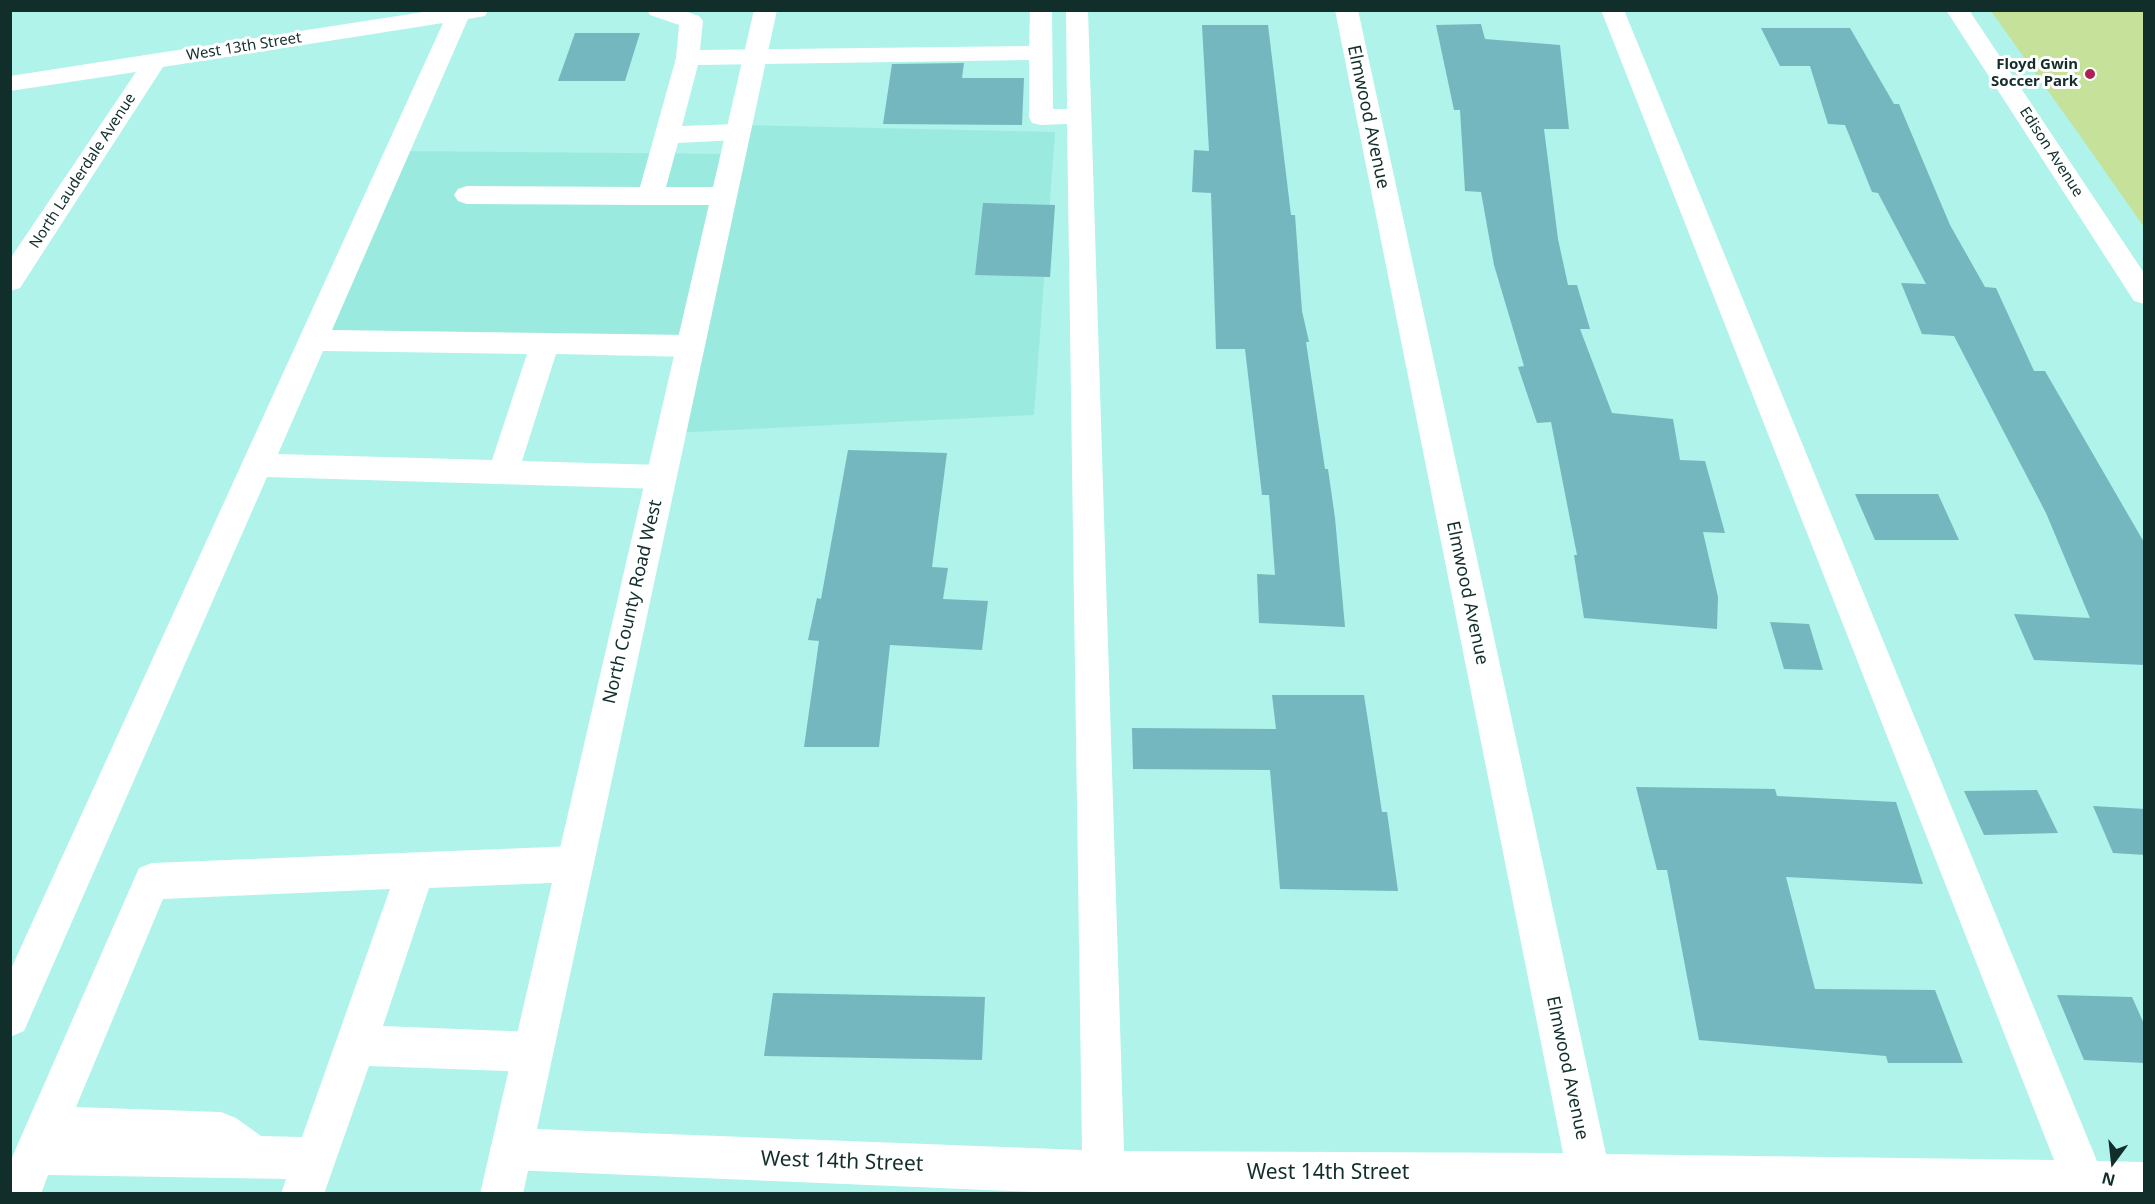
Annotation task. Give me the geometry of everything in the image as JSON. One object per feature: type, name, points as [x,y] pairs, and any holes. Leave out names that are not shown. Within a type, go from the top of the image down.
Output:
[{"type":"street","points":[[651,196],[688,58],[691,21],[658,10]]},
{"type":"street","name":"North County Road West","points":[[501,1194],[766,10]]},
{"type":"street","points":[[1041,10],[1041,117],[1080,116]]},
{"type":"street","points":[[1077,10],[1104,1183]]},
{"type":"street","name":"Elmwood Avenue","points":[[1346,10],[1589,1175]]},
{"type":"street","points":[[1612,10],[2085,1184]]},
{"type":"street","name":"Edison Avenue","points":[[1957,10],[2145,294]]},
{"type":"street","points":[[10,1017],[313,340],[468,12]]},
{"type":"street","name":"West 13th Street","points":[[10,84],[468,12]]},
{"type":"street","points":[[688,58],[884,54],[900,59],[975,59],[993,54],[1041,53]]},
{"type":"street","name":"North Lauderdale Avenue","points":[[10,281],[155,61]]},
{"type":"street","points":[[667,135],[738,132]]},
{"type":"street","points":[[467,195],[724,196]]},
{"type":"street","points":[[313,340],[690,346]]},
{"type":"street","points":[[503,472],[545,343]]},
{"type":"street","points":[[257,465],[661,477]]},
{"type":"street","points":[[19,1194],[152,881],[575,864]]},
{"type":"street","points":[[41,1141],[254,1157],[308,1176],[416,870]]},
{"type":"street","points":[[356,1045],[533,1052]]},
{"type":"street","name":"West 14th Street","points":[[511,1149],[1104,1183],[1589,1175],[2085,1184],[2145,1183]]},
{"type":"shaded area","points":[[740,125],[1055,132],[1034,415],[671,433],[693,337],[320,337],[401,151],[733,154]]},
{"type":"green space","name":"Floyd Gwin Soccer Park","points":[[1991,11],[2144,11],[2144,227],[2081,137]]},
{"type":"building","points":[[1481,24],[1485,39],[1560,45],[1569,129],[1544,129],[1558,239],[1568,285],[1577,285],[1590,329],[1580,329],[1612,413],[1673,419],[1680,460],[1705,461],[1725,533],[1703,532],[1718,597],[1717,629],[1584,618],[1574,555],[1577,555],[1551,422],[1537,423],[1518,367],[1524,366],[1494,265],[1481,192],[1465,191],[1460,110],[1454,110],[1436,25]]},
{"type":"building","points":[[1202,25],[1268,25],[1291,215],[1295,215],[1302,311],[1309,342],[1306,342],[1325,469],[1328,469],[1335,518],[1345,627],[1259,623],[1257,574],[1275,575],[1269,495],[1262,495],[1245,349],[1216,349],[1211,193],[1192,192],[1194,150],[1209,151]]},
{"type":"building","points":[[1761,28],[1850,28],[1894,104],[1899,104],[1950,225],[1985,287],[1996,288],[2034,371],[2045,371],[2145,544],[2145,665],[2034,660],[2014,614],[2090,618],[2046,513],[1954,336],[1922,334],[1901,283],[1926,284],[1878,193],[1872,192],[1845,125],[1828,124],[1810,66],[1780,66]]},
{"type":"building","points":[[575,33],[640,33],[625,81],[558,81]]},
{"type":"building","points":[[964,63],[962,78],[1024,78],[1022,125],[883,124],[892,64]]},
{"type":"building","points":[[983,203],[1055,205],[1050,277],[975,275]]},
{"type":"building","points":[[848,450],[947,453],[932,567],[948,568],[943,599],[988,601],[982,650],[890,645],[879,747],[804,747],[819,641],[808,640],[817,598],[821,599]]},
{"type":"building","points":[[1855,494],[1938,494],[1959,540],[1875,540]]},
{"type":"building","points":[[1770,622],[1809,624],[1823,670],[1784,669]]},
{"type":"building","points":[[1272,695],[1364,695],[1382,812],[1387,812],[1398,891],[1280,889],[1270,770],[1133,769],[1132,728],[1276,729]]},
{"type":"building","points":[[1636,787],[1775,789],[1777,796],[1896,802],[1923,884],[1786,877],[1815,989],[1935,990],[1963,1063],[1888,1063],[1886,1056],[1699,1040],[1667,870],[1657,870]]},
{"type":"building","points":[[2037,790],[2058,833],[1984,835],[1964,791]]},
{"type":"building","points":[[2093,806],[2145,809],[2145,855],[2113,853]]},
{"type":"building","points":[[773,993],[985,997],[982,1060],[764,1056]]},
{"type":"building","points":[[2057,995],[2132,997],[2145,1026],[2145,1063],[2084,1060]]},
{"type":"place","name":"Floyd Gwin Soccer Park","points":[[2090,74]]}]
